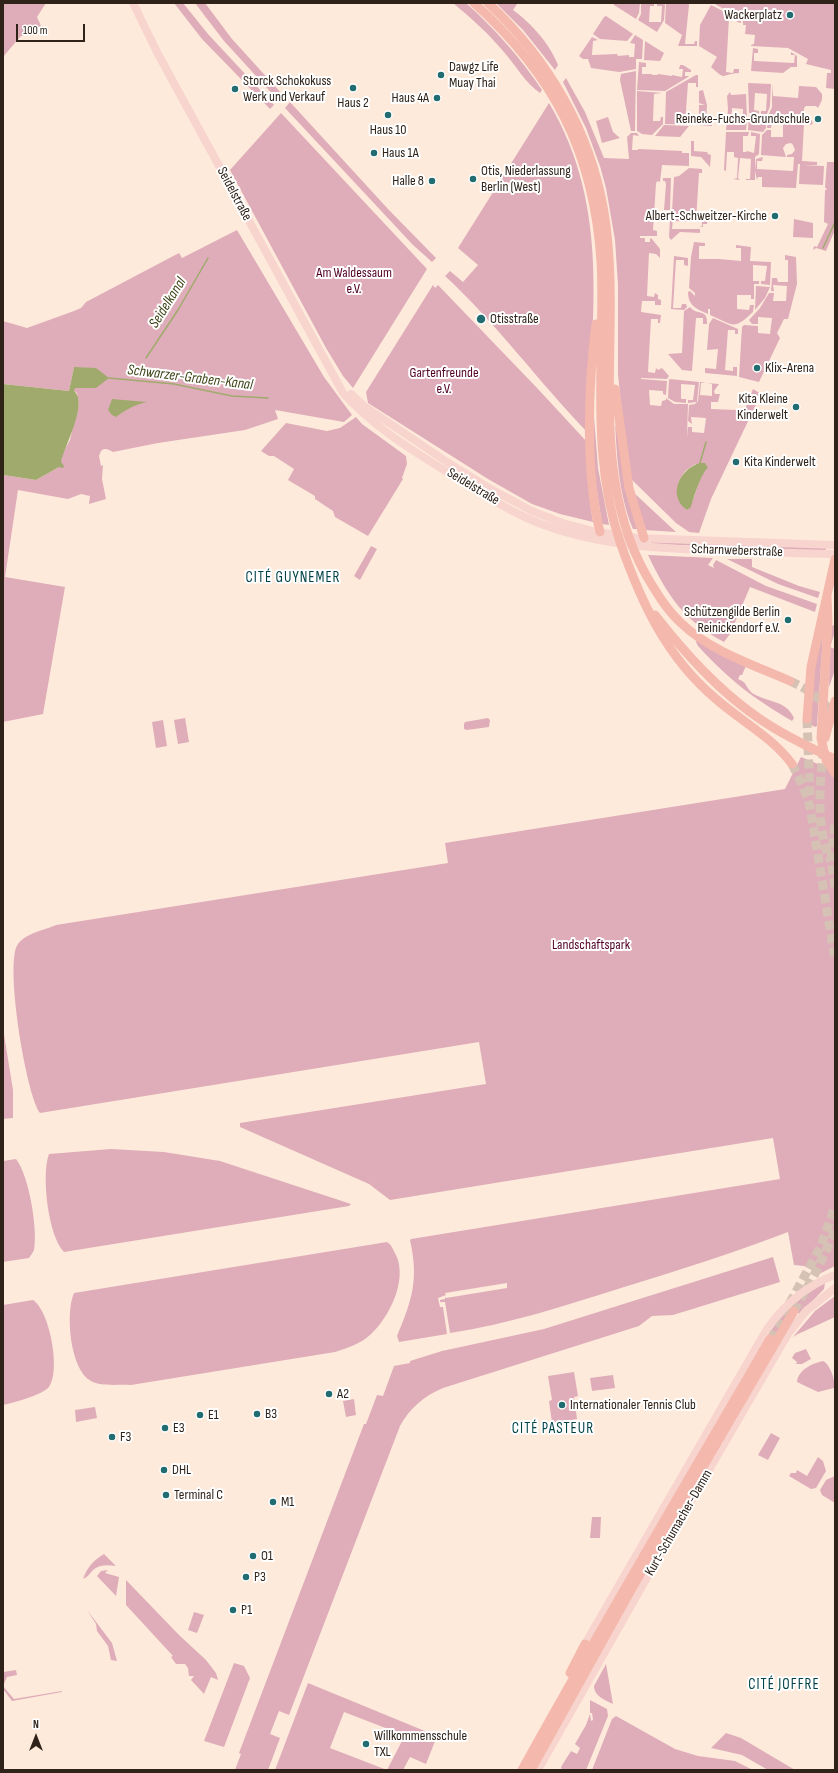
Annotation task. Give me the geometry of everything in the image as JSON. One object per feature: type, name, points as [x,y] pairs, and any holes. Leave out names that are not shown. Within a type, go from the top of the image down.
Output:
[{"type":"highway","points":[[474,3],[513,41],[561,92],[578,126],[591,160],[604,214],[610,275],[611,443],[618,500],[636,555],[668,613]]},
{"type":"highway","points":[[488,3],[520,35],[546,76],[577,146],[589,182],[597,222],[602,283],[600,397],[603,463],[607,493],[615,525],[628,563],[643,600],[664,640],[682,665],[716,699],[773,743],[792,764]]},
{"type":"highway","points":[[601,537],[592,480],[590,422],[595,330],[602,283]]},
{"type":"highway","points":[[610,358],[627,476],[641,542]]},
{"type":"highway","points":[[806,718],[812,660],[835,559]]},
{"type":"highway","points":[[827,596],[828,622],[821,719],[822,746],[826,760],[835,773]]},
{"type":"highway","points":[[643,600],[684,651],[726,693],[757,718],[798,741],[835,759]]},
{"type":"highway","points":[[663,603],[682,624],[711,645],[790,681]]},
{"type":"highway","points":[[825,738],[835,701]]},
{"type":"highway","points":[[532,1770],[631,1590],[794,1311]]},
{"type":"highway","points":[[522,1770],[662,1522],[770,1339]]},
{"type":"highway","points":[[571,1681],[570,1674],[585,1644]]},
{"type":"main road","name":"Seidelstraße","points":[[134,5],[161,60],[335,378],[356,400],[364,406],[489,488],[517,504],[548,518],[601,537],[641,542]]},
{"type":"main road","name":"Scharnweberstraße","points":[[641,542],[835,545]]},
{"type":"main road","name":"Scharnweberstraße","points":[[641,542],[684,549],[835,554]]},
{"type":"main road","name":"Kurt-Schumacher-Damm","points":[[585,1644],[767,1329],[778,1315],[797,1297],[810,1287],[835,1275]]},
{"type":"main road","name":"Kurt-Schumacher-Damm","points":[[538,1770],[674,1530],[788,1334],[809,1308],[835,1288]]},
{"type":"green space","points":[[3,3],[46,3],[37,17],[41,26],[20,37],[3,57]]},
{"type":"green space","points":[[174,3],[183,3],[208,34],[274,105],[270,109],[202,39]]},
{"type":"green space","points":[[195,3],[205,3],[232,39],[283,95],[278,100],[224,41]]},
{"type":"green space","points":[[453,3],[466,3],[487,23],[525,66],[542,90],[540,93],[525,79],[491,38]]},
{"type":"green space","points":[[496,3],[517,4],[513,10],[539,34],[555,57],[558,65],[555,70],[523,30]]},
{"type":"green space","points":[[613,3],[640,3],[639,13],[636,19],[614,5]]},
{"type":"green space","points":[[641,3],[654,3],[654,6],[650,6],[649,22],[661,22],[662,6],[657,6],[657,3],[664,3],[664,20],[657,32],[638,20],[641,14]]},
{"type":"green space","points":[[666,3],[688,3],[685,44],[694,44],[695,41],[697,41],[697,46],[678,46],[682,35],[665,23]]},
{"type":"green space","points":[[713,3],[835,3],[835,89],[826,88],[827,73],[831,73],[831,70],[806,64],[808,59],[788,48],[751,46],[754,44],[755,35],[745,34],[746,25],[743,25],[743,20]]},
{"type":"green space","points":[[711,5],[741,20],[741,23],[737,22],[736,18],[729,18],[726,72],[733,73],[734,69],[739,69],[739,73],[722,76],[711,67],[717,57],[699,46],[700,25]]},
{"type":"green space","points":[[606,16],[633,34],[627,41],[600,39],[593,34]]},
{"type":"green space","points":[[635,35],[643,40],[642,59],[636,59],[636,69],[619,72],[591,68],[588,59],[583,59],[579,56],[592,37],[598,40],[593,41],[592,55],[617,54],[618,56],[629,55],[629,57],[634,57],[635,44],[630,43]]},
{"type":"green space","points":[[645,41],[664,53],[660,61],[644,60]]},
{"type":"green space","points":[[753,48],[758,49],[758,53],[754,53],[754,61],[794,63],[795,55],[791,55],[791,52],[797,56],[797,67],[791,67],[783,73],[751,71]]},
{"type":"green space","points":[[639,62],[646,63],[646,67],[642,67],[642,74],[672,75],[682,77],[683,69],[679,69],[680,65],[683,65],[691,70],[691,72],[685,72],[685,76],[689,76],[688,77],[665,91],[637,90]]},
{"type":"green space","points":[[636,71],[635,131],[631,131],[620,80],[621,74]]},
{"type":"green space","points":[[698,75],[698,87],[696,87],[696,83],[688,83],[685,124],[692,125],[665,124],[666,92]]},
{"type":"green space","points":[[566,78],[585,112],[604,158],[629,159],[627,137],[631,133],[637,133],[639,136],[633,135],[632,150],[682,151],[682,153],[689,153],[689,166],[662,165],[660,182],[657,181],[656,184],[653,230],[657,231],[657,236],[640,236],[640,238],[645,238],[645,242],[650,242],[650,238],[652,239],[660,249],[660,258],[656,254],[649,253],[647,296],[654,297],[655,293],[658,295],[658,299],[661,300],[661,305],[655,305],[655,301],[642,301],[641,312],[661,315],[660,323],[658,323],[658,319],[651,319],[648,372],[655,373],[656,368],[658,370],[662,368],[669,376],[667,379],[641,379],[667,381],[666,395],[663,394],[663,391],[649,390],[650,405],[661,406],[662,401],[666,400],[666,398],[674,404],[688,404],[687,438],[688,427],[692,427],[692,432],[704,433],[706,418],[691,417],[692,424],[688,421],[689,405],[695,404],[698,401],[700,382],[706,382],[701,383],[700,395],[712,396],[712,384],[707,383],[719,384],[714,391],[715,394],[720,394],[718,402],[711,402],[711,409],[737,410],[737,415],[742,417],[753,389],[761,394],[711,499],[699,533],[689,532],[676,523],[628,476],[618,374],[618,285],[615,240],[606,188],[600,166],[586,128],[563,82]],"holes":[[[696,464],[705,470],[702,474],[690,506],[687,510],[682,504],[677,491],[680,478],[689,468]]]},
{"type":"green space","points":[[748,83],[771,84],[770,106],[767,114],[761,114],[761,111],[766,111],[767,94],[755,93],[754,110],[759,111],[759,114],[749,113]]},
{"type":"green space","points":[[772,84],[773,96],[798,98],[799,86],[816,87],[822,94],[822,100],[818,108],[816,106],[806,106],[804,108],[804,115],[809,116],[813,123],[811,125],[807,123],[804,124],[802,161],[817,162],[817,165],[803,165],[824,166],[823,185],[799,184],[800,164],[798,164],[796,188],[762,187],[762,177],[758,177],[757,180],[755,171],[756,159],[763,157],[762,161],[757,161],[757,169],[793,171],[794,157],[787,157],[787,155],[792,154],[795,150],[791,143],[786,144],[783,148],[786,157],[761,155],[762,135],[767,130],[771,130],[771,137],[783,137],[783,120],[772,120],[771,128],[767,128],[768,116],[772,107]]},
{"type":"green space","points":[[703,90],[707,105],[706,121],[712,122],[712,126],[699,125],[699,105],[705,105],[699,103],[699,91]]},
{"type":"green space","points":[[637,91],[662,93],[654,94],[653,121],[660,121],[661,117],[663,117],[663,124],[652,135],[642,134],[637,131]]},
{"type":"green space","points":[[730,92],[731,95],[746,94],[747,118],[743,118],[743,109],[732,108],[731,124],[743,125],[743,120],[747,120],[746,130],[726,130],[728,109],[727,96]]},
{"type":"green space","points":[[290,102],[388,209],[436,258],[432,262],[413,245],[285,108]]},
{"type":"green space","points":[[549,103],[569,142],[582,182],[590,223],[594,305],[587,432],[482,313],[445,276],[450,271],[463,282],[478,265],[458,248]]},
{"type":"green space","name":"Am Waldessaum e.V.","points":[[281,113],[427,269],[353,388],[343,376],[326,348],[230,170]]},
{"type":"green space","points":[[749,115],[766,116],[766,128],[763,132],[748,130]]},
{"type":"green space","points":[[608,117],[613,132],[620,138],[602,143],[596,121]]},
{"type":"green space","points":[[694,121],[697,121],[697,125],[693,125]]},
{"type":"green space","points":[[664,125],[689,126],[680,137],[655,136]]},
{"type":"green space","points":[[726,132],[749,132],[748,136],[743,136],[743,152],[747,151],[754,153],[756,136],[751,136],[751,132],[760,134],[759,154],[755,157],[755,180],[746,180],[750,179],[751,159],[740,158],[738,178],[740,180],[733,179],[737,178],[738,158],[734,157],[734,152],[727,152],[726,171],[724,170]]},
{"type":"green space","points":[[691,141],[694,141],[694,151],[707,152],[711,155],[710,167],[701,157],[691,156]]},
{"type":"green space","points":[[827,162],[835,162],[835,230],[826,251],[816,248],[813,250],[814,246],[817,247],[828,224],[824,222],[825,190],[827,190],[825,187]]},
{"type":"green space","points":[[689,168],[702,169],[702,173],[699,173],[696,220],[704,221],[705,216],[708,216],[707,224],[703,224],[703,227],[700,227],[702,226],[702,222],[673,221],[674,212],[672,211],[674,177],[679,176]]},
{"type":"green space","points":[[663,178],[671,178],[670,210],[664,210],[666,184],[665,181],[663,181]]},
{"type":"green space","points":[[670,219],[673,219],[672,229],[700,229],[700,233],[680,232],[671,240],[669,237]]},
{"type":"green space","points":[[794,219],[813,223],[813,238],[793,237]]},
{"type":"green space","points":[[237,230],[324,377],[352,415],[344,422],[275,410],[278,419],[245,430],[158,443],[113,452],[104,449],[101,451],[99,456],[101,466],[103,465],[102,479],[106,499],[89,504],[90,496],[81,494],[68,499],[18,490],[5,577],[65,587],[43,714],[3,722],[3,475],[36,480],[59,467],[63,453],[70,440],[79,402],[77,393],[74,391],[74,367],[69,391],[3,384],[3,321],[27,328],[74,311],[81,308],[86,302],[179,253],[182,258]]},
{"type":"green space","points":[[694,242],[705,243],[705,246],[699,246],[699,259],[741,261],[741,248],[736,248],[736,245],[751,247],[750,261],[771,262],[770,285],[761,284],[761,281],[765,281],[767,266],[753,265],[753,281],[759,281],[759,284],[754,284],[754,299],[751,299],[751,295],[737,295],[737,309],[749,310],[750,305],[754,305],[753,312],[741,322],[737,324],[729,323],[710,315],[710,309],[708,309],[708,314],[697,309],[691,304],[688,297],[688,292],[690,291],[695,296],[695,293],[689,288],[691,257]]},
{"type":"green space","points":[[785,255],[796,257],[797,284],[788,319],[784,319],[777,333],[780,338],[759,382],[739,377],[742,327],[744,325],[758,326],[758,333],[770,334],[772,318],[758,317],[758,324],[752,324],[749,320],[760,308],[769,293],[774,293],[773,301],[786,301],[787,286],[773,285],[774,291],[771,291],[772,278],[777,278],[778,282],[788,282],[788,260],[785,260]]},
{"type":"green space","points":[[674,256],[688,258],[688,266],[684,265],[684,260],[676,260],[673,308],[681,308],[682,304],[686,304],[687,307],[684,310],[671,309]]},
{"type":"green space","name":"Gartenfreunde e.V.","points":[[433,285],[435,288],[438,285],[587,442],[590,503],[593,522],[560,514],[532,504],[488,479],[368,403],[366,392]]},
{"type":"green space","points":[[756,286],[770,287],[765,298],[755,310]]},
{"type":"green space","points":[[690,307],[693,310],[704,314],[707,319],[707,324],[703,324],[703,318],[696,318],[692,371],[682,370],[668,354],[682,353],[684,311]]},
{"type":"green space","points":[[713,318],[738,329],[738,334],[735,334],[735,330],[728,330],[725,370],[733,371],[733,367],[737,367],[737,376],[705,373],[705,368],[716,369],[718,349],[707,350],[709,324]]},
{"type":"green space","points":[[670,379],[699,382],[697,402],[688,403],[688,400],[693,400],[695,385],[681,384],[681,399],[686,399],[686,403],[675,402],[668,398]]},
{"type":"green space","points":[[593,404],[598,468],[609,525],[602,524],[594,472]]},
{"type":"green space","points":[[356,417],[362,424],[406,456],[407,464],[402,478],[403,479],[368,536],[335,517],[333,511],[315,499],[315,496],[288,480],[294,469],[274,456],[269,456],[261,451],[286,423],[327,431],[340,428]]},
{"type":"green space","points":[[615,423],[638,529],[633,529],[628,516],[622,490]]},
{"type":"green space","points":[[633,492],[676,532],[644,530]]},
{"type":"green space","points":[[651,542],[826,548],[826,551],[651,544]]},
{"type":"green space","points":[[371,546],[377,549],[360,580],[354,576]]},
{"type":"green space","points":[[648,555],[713,558],[708,565],[714,568],[713,565],[716,560],[766,586],[817,604],[815,612],[750,587],[730,634],[724,642],[698,625],[678,606],[662,583]]},
{"type":"green space","points":[[727,559],[752,559],[752,567],[799,586],[820,592],[818,598],[778,584]]},
{"type":"green space","points":[[824,620],[817,726],[815,727],[811,725],[811,717],[815,665]]},
{"type":"green space","points":[[833,625],[835,626],[835,632],[830,647],[835,649],[835,670],[829,687],[830,627]]},
{"type":"green space","points":[[697,640],[746,666],[742,675],[740,675],[738,679],[743,681],[751,692],[786,707],[794,718],[792,721],[753,696],[731,679],[698,646],[696,642]]},
{"type":"green space","points":[[185,718],[189,742],[178,744],[174,720]]},
{"type":"green space","points":[[488,718],[490,720],[489,727],[467,730],[464,729],[465,722]]},
{"type":"green space","points":[[163,720],[167,746],[156,748],[152,722]]},
{"type":"green space","name":"Landschaftspark","points":[[801,757],[835,771],[835,1266],[819,1274],[804,1266],[794,1265],[788,1232],[705,1262],[536,1314],[494,1325],[450,1333],[445,1302],[440,1302],[440,1300],[445,1299],[445,1297],[507,1288],[507,1283],[445,1293],[446,1295],[438,1298],[440,1307],[443,1307],[447,1334],[399,1342],[397,1336],[407,1311],[414,1278],[411,1239],[780,1179],[773,1138],[390,1200],[369,1184],[240,1127],[240,1123],[486,1084],[479,1042],[40,1113],[34,1101],[18,1028],[14,975],[14,955],[18,944],[21,940],[31,934],[56,925],[448,863],[445,843],[785,789]]},
{"type":"green space","points":[[3,1028],[13,1090],[13,1118],[3,1119]]},
{"type":"green space","points":[[111,1149],[164,1152],[220,1161],[351,1204],[349,1206],[64,1252],[58,1244],[50,1219],[46,1190],[47,1163],[49,1154]]},
{"type":"green space","points":[[16,1159],[25,1177],[31,1203],[35,1230],[34,1250],[29,1258],[3,1262],[3,1161]]},
{"type":"green space","points":[[387,1242],[396,1255],[399,1265],[400,1276],[395,1298],[384,1319],[377,1328],[366,1338],[349,1347],[335,1352],[131,1385],[105,1385],[95,1383],[84,1375],[78,1365],[71,1340],[70,1327],[71,1302],[74,1293]]},
{"type":"green space","points":[[773,1257],[780,1282],[673,1315],[652,1316],[639,1326],[443,1388],[418,1403],[400,1426],[289,1715],[279,1711],[270,1734],[280,1738],[268,1770],[235,1770],[241,1754],[239,1753],[364,1424],[366,1424],[377,1395],[383,1396],[394,1366],[410,1363],[410,1361],[442,1351],[544,1329]]},
{"type":"green space","points":[[825,1283],[824,1289],[800,1314],[791,1309],[773,1340],[767,1337],[779,1320],[792,1306]]},
{"type":"green space","points":[[835,1296],[835,1317],[793,1337],[815,1311]]},
{"type":"green space","points":[[33,1300],[39,1306],[49,1328],[54,1355],[52,1379],[49,1387],[40,1393],[20,1401],[3,1405],[3,1305]]},
{"type":"green space","points":[[806,1349],[811,1359],[802,1364],[796,1364],[797,1362],[792,1358],[795,1353]]},
{"type":"green space","points":[[823,1361],[832,1373],[834,1388],[818,1392],[797,1382],[803,1371],[815,1363]]},
{"type":"green space","points":[[574,1372],[578,1396],[574,1397],[577,1419],[552,1423],[549,1401],[552,1400],[548,1376]]},
{"type":"green space","points":[[613,1375],[615,1388],[592,1391],[590,1378]]},
{"type":"green space","points":[[354,1399],[356,1415],[346,1417],[343,1401]]},
{"type":"green space","points":[[95,1407],[97,1418],[76,1422],[75,1410]]},
{"type":"green space","points":[[771,1433],[780,1438],[768,1460],[758,1455]]},
{"type":"green space","points":[[818,1457],[823,1461],[826,1471],[816,1488],[811,1489],[789,1476],[791,1473],[796,1473],[797,1470],[807,1476]]},
{"type":"green space","points":[[835,1476],[835,1503],[822,1495],[820,1490],[826,1480]]},
{"type":"green space","points":[[592,1517],[601,1517],[600,1538],[590,1538]]},
{"type":"green space","points":[[104,1554],[116,1566],[107,1565],[98,1567],[83,1579],[91,1564]]},
{"type":"green space","points":[[108,1570],[105,1573],[119,1577],[116,1596],[97,1576],[101,1571]]},
{"type":"green space","points":[[126,1580],[179,1635],[206,1660],[216,1673],[218,1680],[211,1677],[204,1694],[191,1680],[194,1676],[189,1676],[188,1668],[185,1664],[176,1664],[171,1657],[173,1656],[126,1605]]},
{"type":"green space","points":[[87,1610],[112,1643],[117,1661],[111,1660],[108,1646],[97,1631],[96,1624]]},
{"type":"green space","points":[[194,1612],[204,1615],[197,1633],[188,1630]]},
{"type":"green space","points":[[234,1663],[244,1666],[250,1678],[224,1747],[204,1741]]},
{"type":"green space","points":[[606,1664],[613,1704],[600,1697],[594,1689],[594,1686]]},
{"type":"green space","points":[[16,1670],[17,1675],[7,1677],[3,1686],[3,1672]]},
{"type":"green space","points":[[308,1683],[437,1736],[426,1764],[410,1757],[403,1770],[387,1770],[275,1770]],"holes":[[[344,1712],[401,1734],[403,1739],[387,1770],[330,1748]]]},
{"type":"green space","points":[[3,1686],[14,1699],[62,1692],[12,1701],[3,1689]]},
{"type":"green space","points":[[590,1700],[607,1709],[608,1716],[586,1770],[562,1770],[561,1767],[571,1751],[577,1754],[580,1748],[575,1744],[586,1725],[590,1714],[591,1721],[593,1720],[592,1713],[590,1713]]},
{"type":"green space","points":[[616,1716],[675,1749],[698,1756],[735,1761],[753,1770],[592,1770],[612,1719]]},
{"type":"green space","points":[[726,1733],[741,1738],[795,1770],[768,1770],[742,1755],[711,1748]]},
{"type":"shaded area","points":[[74,367],[96,368],[109,378],[96,388],[75,388],[74,391],[78,397],[79,405],[74,425],[61,462],[64,466],[63,468],[59,467],[36,480],[3,475],[3,384],[69,391]]},
{"type":"shaded area","points":[[112,399],[147,402],[139,404],[116,417],[108,410]]},
{"type":"shaded area","points":[[700,463],[705,463],[708,468],[701,480],[691,507],[687,510],[678,498],[678,484],[686,471]]},
{"type":"waterway","points":[[823,248],[835,222]]},
{"type":"waterway","name":"Seidelkanal","points":[[146,358],[178,310],[208,258]]},
{"type":"waterway","name":"Schwarzer-Graben-Kanal","points":[[109,378],[174,384],[232,396],[268,398]]},
{"type":"waterway","points":[[700,463],[706,442]]},
{"type":"tunnel","points":[[790,681],[804,688],[822,701],[835,720]]},
{"type":"tunnel","points":[[807,719],[810,796]]},
{"type":"tunnel","points":[[824,750],[820,807],[823,836],[831,861]]},
{"type":"tunnel","points":[[792,764],[803,786],[810,807],[835,959]]},
{"type":"tunnel","points":[[835,825],[831,861],[835,887]]},
{"type":"tunnel","points":[[770,1339],[820,1248],[835,1207]]},
{"type":"tunnel","points":[[794,1311],[817,1270],[835,1231]]},
{"type":"place","name":"Wackerplatz","points":[[790,15]]},
{"type":"place","name":"Dawgz Life Muay Thai","points":[[441,75]]},
{"type":"place","name":"Haus 2","points":[[353,88]]},
{"type":"place","name":"Storck Schokokuss Werk und Verkauf","points":[[235,89]]},
{"type":"place","name":"Haus 4A","points":[[437,98]]},
{"type":"place","name":"Haus 10","points":[[388,115]]},
{"type":"place","name":"Reineke-Fuchs-Grundschule","points":[[818,119]]},
{"type":"place","name":"Haus 1A","points":[[374,153]]},
{"type":"place","name":"Otis, Niederlassung Berlin (West)","points":[[473,179]]},
{"type":"place","name":"Halle 8","points":[[432,181]]},
{"type":"place","name":"Albert-Schweitzer-Kirche","points":[[775,216]]},
{"type":"place","name":"Otisstraße","points":[[481,319]]},
{"type":"place","name":"Klix-Arena","points":[[757,368]]},
{"type":"place","name":"Kita Kleine Kinderwelt","points":[[796,407]]},
{"type":"place","name":"Kita Kinderwelt","points":[[736,462]]},
{"type":"place","name":"Schützengilde Berlin Reinickendorf e.V.","points":[[788,620]]},
{"type":"place","name":"A2","points":[[329,1394]]},
{"type":"place","name":"Internationaler Tennis Club","points":[[562,1405]]},
{"type":"place","name":"B3","points":[[257,1414]]},
{"type":"place","name":"E1","points":[[200,1415]]},
{"type":"place","name":"E3","points":[[165,1428]]},
{"type":"place","name":"F3","points":[[112,1437]]},
{"type":"place","name":"DHL","points":[[164,1470]]},
{"type":"place","name":"Terminal C","points":[[166,1495]]},
{"type":"place","name":"M1","points":[[273,1502]]},
{"type":"place","name":"O1","points":[[253,1556]]},
{"type":"place","name":"P3","points":[[246,1577]]},
{"type":"place","name":"P1","points":[[233,1610]]},
{"type":"place","name":"Willkommensschule TXL","points":[[366,1744]]},
{"type":"district","name":"CITÉ GUYNEMER","points":[[293,578]]},
{"type":"district","name":"CITÉ PASTEUR","points":[[553,1429]]},
{"type":"district","name":"CITÉ JOFFRE","points":[[784,1685]]}]
